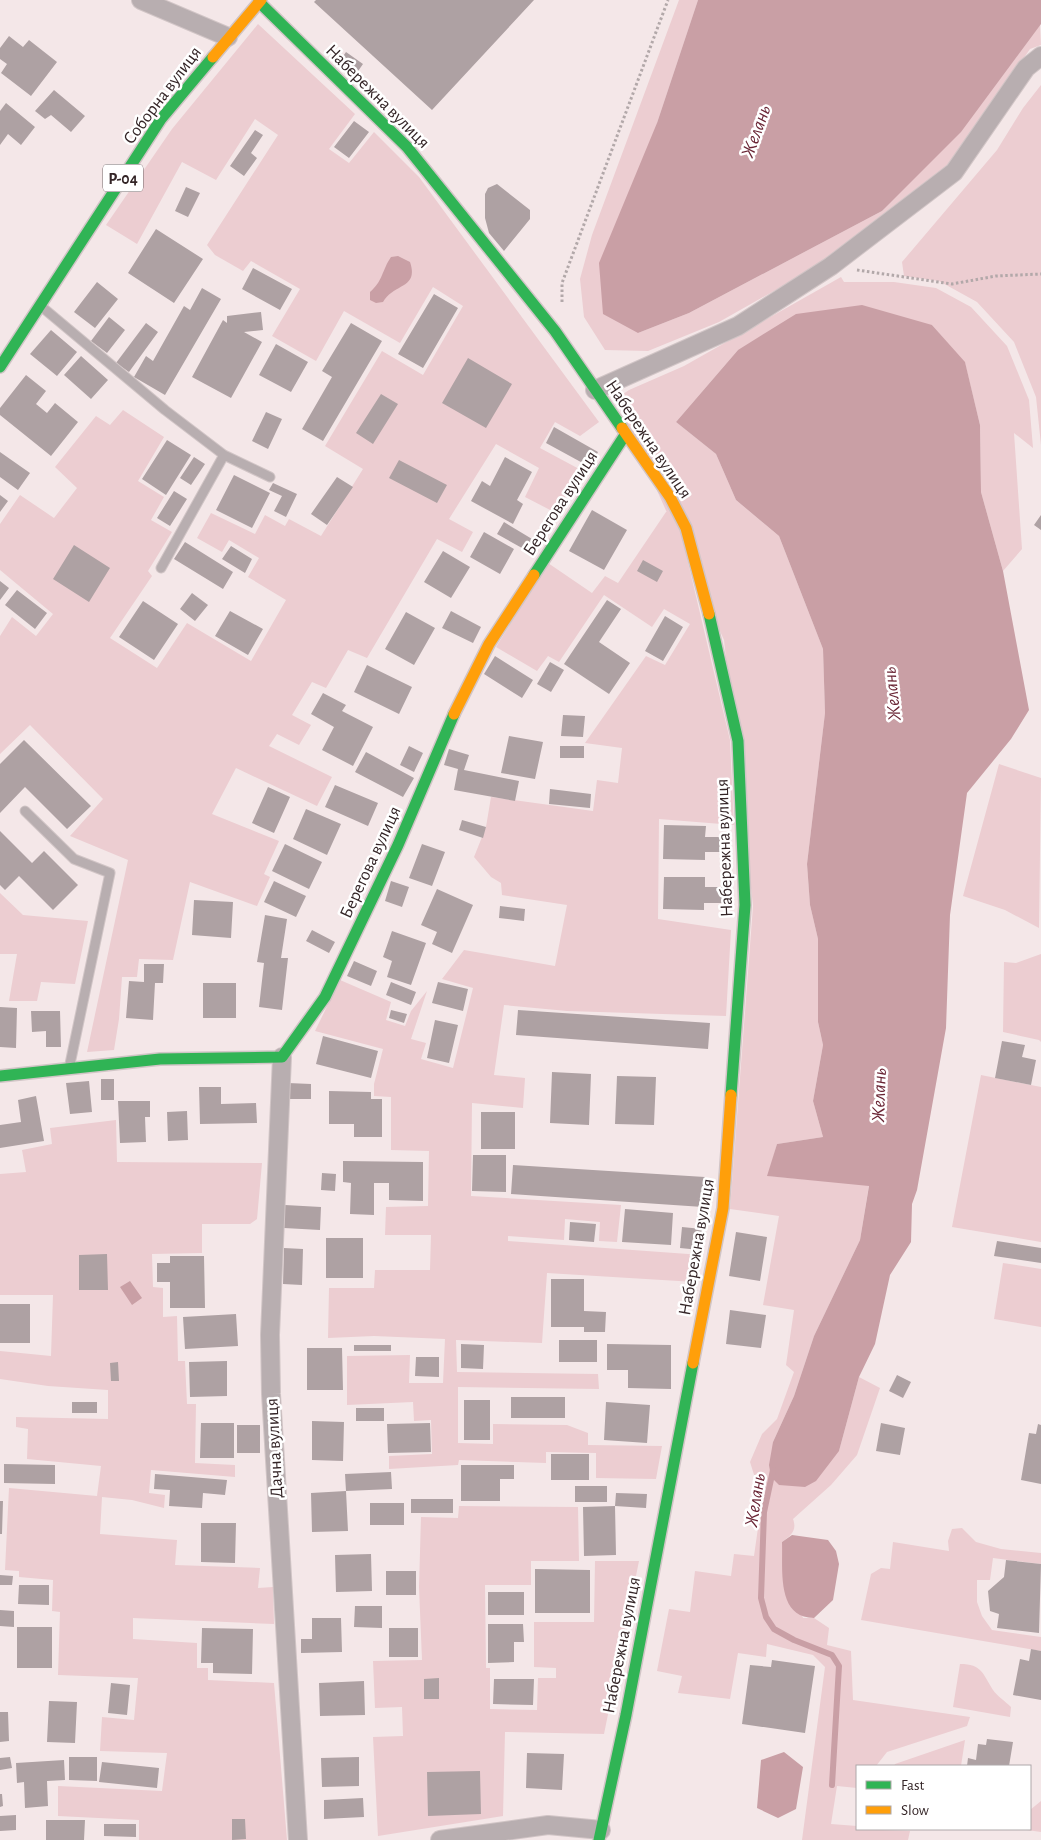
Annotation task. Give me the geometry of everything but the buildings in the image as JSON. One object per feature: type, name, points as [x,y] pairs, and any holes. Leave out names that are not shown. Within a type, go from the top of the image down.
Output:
[{"type":"street","points":[[141,0],[228,37]]},
{"type":"street","name":"Соборна вулиця","points":[[0,367],[161,119],[260,1]]},
{"type":"street","name":"Набережна вулиця","points":[[260,1],[407,147],[555,331],[625,435],[670,497],[686,528],[717,642],[738,741],[745,906],[723,1208],[626,1715],[600,1835]]},
{"type":"street","points":[[595,390],[738,326],[831,266],[954,172],[1026,68],[1041,56]]},
{"type":"street","name":"Берегова вулиця","points":[[282,1057],[325,996],[398,846],[459,701],[489,644],[625,435]]},
{"type":"street","points":[[0,1076],[70,1067],[160,1059],[282,1057]]},
{"type":"street","name":"Дачна вулиця","points":[[282,1057],[270,1355],[298,1840]]},
{"type":"street","points":[[440,1840],[548,1825],[600,1835]]},
{"type":"lane","points":[[40,305],[125,378],[224,455],[270,476]]},
{"type":"lane","points":[[161,568],[224,455]]},
{"type":"lane","points":[[25,811],[74,859],[110,873],[70,1067]]},
{"type":"path","points":[[562,305],[562,283],[668,0]]},
{"type":"path","points":[[831,266],[952,284],[996,276],[1041,274]]},
{"type":"shaded area","points":[[679,0],[698,0],[657,123],[638,333],[689,313],[882,211],[1040,24],[1041,45],[1030,49],[937,182],[795,279],[719,322],[648,351],[605,350],[584,317],[580,279],[592,235]]},
{"type":"shaded area","points":[[258,24],[355,114],[329,149],[349,163],[374,132],[419,177],[599,422],[580,436],[555,422],[540,448],[581,470],[556,513],[525,497],[539,468],[496,444],[449,519],[473,532],[462,552],[437,539],[367,658],[348,650],[326,688],[312,682],[292,715],[311,725],[299,745],[277,734],[269,746],[332,777],[317,806],[236,768],[212,814],[279,841],[264,874],[270,877],[257,906],[190,882],[173,960],[139,959],[137,977],[122,977],[119,1019],[114,1050],[87,1052],[128,860],[70,836],[103,799],[30,725],[0,754],[0,636],[12,617],[36,636],[53,614],[0,570],[0,524],[20,495],[54,518],[77,488],[55,467],[96,416],[110,425],[123,410],[164,437],[138,481],[164,497],[151,520],[172,532],[148,571],[152,576],[110,638],[157,668],[187,623],[251,661],[286,600],[248,577],[259,558],[229,540],[222,552],[197,538],[211,513],[255,534],[265,515],[285,526],[289,519],[321,536],[363,469],[325,446],[382,351],[423,375],[463,306],[433,287],[400,343],[344,311],[316,361],[272,336],[300,289],[251,261],[243,271],[215,255],[207,245],[278,135],[255,119],[216,180],[182,162],[137,244],[106,225],[172,129]]},
{"type":"shaded area","points":[[1041,85],[1041,445],[1036,397],[1014,342],[977,302],[939,281],[904,276],[902,262],[997,150],[1023,108]]},
{"type":"shaded area","points":[[841,277],[844,282],[894,282],[936,288],[971,307],[1007,346],[1029,400],[1033,448],[1014,433],[1022,549],[1003,571],[981,492],[980,425],[965,363],[932,325],[738,350],[676,422],[716,454],[736,500],[779,536],[823,649],[825,713],[807,864],[810,905],[818,939],[818,1022],[823,1045],[813,1101],[823,1137],[777,1144],[768,1176],[869,1185],[860,1240],[814,1336],[794,1396],[773,1442],[839,1451],[859,1377],[880,1388],[857,1455],[831,1485],[793,1519],[793,1532],[782,1542],[803,1618],[814,1618],[829,1628],[827,1645],[851,1651],[853,1700],[970,1717],[967,1726],[887,1752],[877,1765],[856,1765],[856,1788],[837,1786],[831,1824],[856,1826],[856,1830],[910,1831],[908,1840],[802,1840],[825,1667],[813,1655],[767,1644],[766,1657],[738,1653],[730,1699],[678,1693],[682,1676],[657,1671],[669,1609],[690,1612],[695,1571],[731,1576],[734,1554],[754,1556],[762,1500],[750,1462],[762,1434],[777,1419],[794,1372],[786,1365],[794,1310],[763,1305],[779,1216],[730,1209],[753,906],[724,640],[616,399],[629,390],[684,366]]},
{"type":"shaded area","points":[[668,509],[678,520],[730,740],[734,825],[659,819],[658,919],[731,930],[726,1016],[567,1011],[504,1005],[494,1075],[525,1078],[523,1108],[472,1103],[471,1196],[621,1205],[617,1242],[599,1241],[600,1222],[565,1219],[564,1240],[508,1236],[508,1241],[702,1255],[695,1282],[547,1273],[542,1343],[456,1340],[457,1372],[598,1374],[599,1389],[458,1387],[458,1443],[493,1444],[493,1424],[567,1425],[588,1433],[588,1445],[662,1446],[656,1479],[596,1478],[596,1453],[546,1452],[546,1463],[459,1460],[458,1465],[389,1469],[389,1456],[432,1454],[431,1420],[414,1421],[413,1402],[347,1405],[347,1356],[410,1355],[409,1383],[443,1383],[445,1339],[374,1336],[328,1338],[329,1288],[374,1288],[375,1270],[430,1270],[431,1235],[385,1235],[386,1207],[428,1206],[429,1151],[391,1150],[391,1097],[374,1096],[374,1084],[383,1049],[315,1031],[340,980],[391,1002],[386,1020],[405,1026],[411,1011],[427,991],[411,1039],[426,1043],[421,1059],[453,1068],[473,988],[442,979],[464,950],[555,966],[567,905],[502,895],[501,883],[491,877],[474,857],[486,827],[491,797],[593,811],[597,780],[618,783],[622,748],[585,743],[646,656],[665,665],[690,624],[664,609],[652,627],[604,595],[559,662],[548,656],[537,671],[496,647],[548,563],[592,593],[605,576],[618,583]]},
{"type":"shaded area","points":[[999,764],[1041,778],[1039,928],[1005,910],[963,896]]},
{"type":"shaded area","points":[[0,893],[23,915],[88,921],[75,984],[41,982],[37,1001],[9,1001],[17,954],[0,954]]},
{"type":"shaded area","points":[[1041,954],[1041,1042],[1003,1032],[1004,962],[1016,963]]},
{"type":"shaded area","points":[[981,1075],[1041,1087],[1041,1242],[952,1227]]},
{"type":"shaded area","points":[[116,1120],[117,1162],[262,1163],[257,1219],[250,1224],[202,1224],[202,1253],[152,1254],[153,1287],[163,1288],[163,1317],[177,1316],[178,1361],[185,1361],[187,1404],[196,1404],[195,1463],[235,1465],[235,1477],[151,1470],[149,1493],[165,1495],[164,1508],[132,1500],[102,1497],[100,1534],[177,1540],[175,1565],[260,1568],[258,1588],[273,1587],[274,1624],[133,1618],[133,1639],[197,1643],[197,1668],[208,1668],[208,1680],[274,1683],[287,1840],[139,1840],[139,1820],[58,1816],[58,1786],[162,1791],[167,1753],[100,1751],[102,1717],[134,1720],[138,1678],[58,1675],[60,1612],[52,1611],[53,1580],[19,1577],[19,1571],[5,1570],[9,1488],[97,1496],[101,1466],[27,1459],[28,1429],[16,1427],[16,1417],[108,1419],[108,1390],[48,1386],[0,1379],[0,1351],[51,1356],[53,1295],[0,1295],[0,1174],[26,1172],[22,1150],[52,1144],[50,1128]]},
{"type":"shaded area","points":[[1003,1263],[1041,1269],[1041,1327],[994,1319]]},
{"type":"shaded area","points":[[459,1506],[578,1507],[579,1561],[531,1561],[531,1585],[485,1585],[486,1668],[490,1668],[490,1709],[537,1710],[538,1678],[556,1678],[556,1668],[534,1667],[534,1622],[594,1622],[595,1561],[639,1561],[604,1734],[505,1732],[503,1816],[378,1836],[373,1737],[403,1736],[402,1707],[375,1708],[373,1661],[422,1660],[419,1587],[421,1517],[458,1518]]},
{"type":"shaded area","points":[[962,1528],[976,1542],[1001,1549],[1041,1553],[1041,1564],[993,1558],[990,1580],[977,1580],[977,1602],[982,1616],[992,1630],[1041,1637],[1041,1651],[861,1620],[871,1574],[881,1568],[890,1569],[893,1542],[949,1551],[948,1541],[952,1529]]},
{"type":"shaded area","points":[[960,1664],[973,1666],[981,1671],[995,1692],[1011,1707],[1010,1717],[953,1707]]},
{"type":"shaded area","points":[[965,1740],[961,1765],[895,1764]]},
{"type":"shaded area","points":[[1041,1801],[1041,1832],[1027,1830],[1031,1830],[1031,1809]]},
{"type":"water","points":[[698,0],[1041,0],[1041,24],[961,132],[882,211],[689,313],[638,333],[603,314],[599,263],[657,123]]},
{"type":"water","points":[[398,256],[410,262],[412,271],[408,282],[388,296],[383,302],[376,303],[370,300],[370,292],[378,284],[391,257]]},
{"type":"water","points":[[862,305],[932,325],[965,362],[980,425],[981,492],[1003,571],[1029,710],[1011,739],[967,793],[950,915],[946,1028],[917,1190],[912,1204],[911,1242],[890,1275],[875,1344],[859,1377],[839,1451],[816,1481],[805,1487],[779,1485],[771,1477],[769,1465],[773,1442],[794,1396],[814,1336],[860,1240],[869,1186],[767,1176],[777,1144],[823,1137],[813,1101],[823,1045],[818,1022],[818,939],[810,905],[807,864],[825,713],[823,649],[779,536],[736,500],[716,454],[676,422],[738,350],[796,314]]},
{"type":"water","points":[[130,1281],[142,1298],[132,1305],[120,1287]]},
{"type":"water","points":[[792,1535],[828,1540],[836,1551],[839,1564],[833,1600],[814,1618],[802,1616],[793,1610],[787,1601],[784,1590],[782,1542]]},
{"type":"water","points":[[784,1752],[803,1767],[796,1809],[778,1818],[757,1808],[761,1760]]},
{"type":"waterway","name":"Желань","points":[[773,1470],[764,1512],[761,1598],[766,1617],[774,1629],[794,1640],[832,1655],[839,1666],[832,1785]]},
{"type":"traffic: fast","points":[[259,2],[407,147],[555,331],[622,428]]},
{"type":"traffic: fast","points":[[0,367],[161,119],[213,57]]},
{"type":"traffic: fast","points":[[534,575],[625,435]]},
{"type":"traffic: fast","points":[[709,614],[738,741],[745,905],[731,1095]]},
{"type":"traffic: fast","points":[[0,1076],[160,1059],[282,1057],[325,997],[398,845],[454,714]]},
{"type":"traffic: fast","points":[[599,1840],[626,1715],[693,1363]]},
{"type":"traffic: slow","points":[[213,57],[261,0]]},
{"type":"traffic: slow","points":[[622,428],[670,497],[686,528],[709,614]]},
{"type":"traffic: slow","points":[[454,714],[489,644],[534,575]]},
{"type":"traffic: slow","points":[[693,1363],[723,1208],[731,1095]]}]
